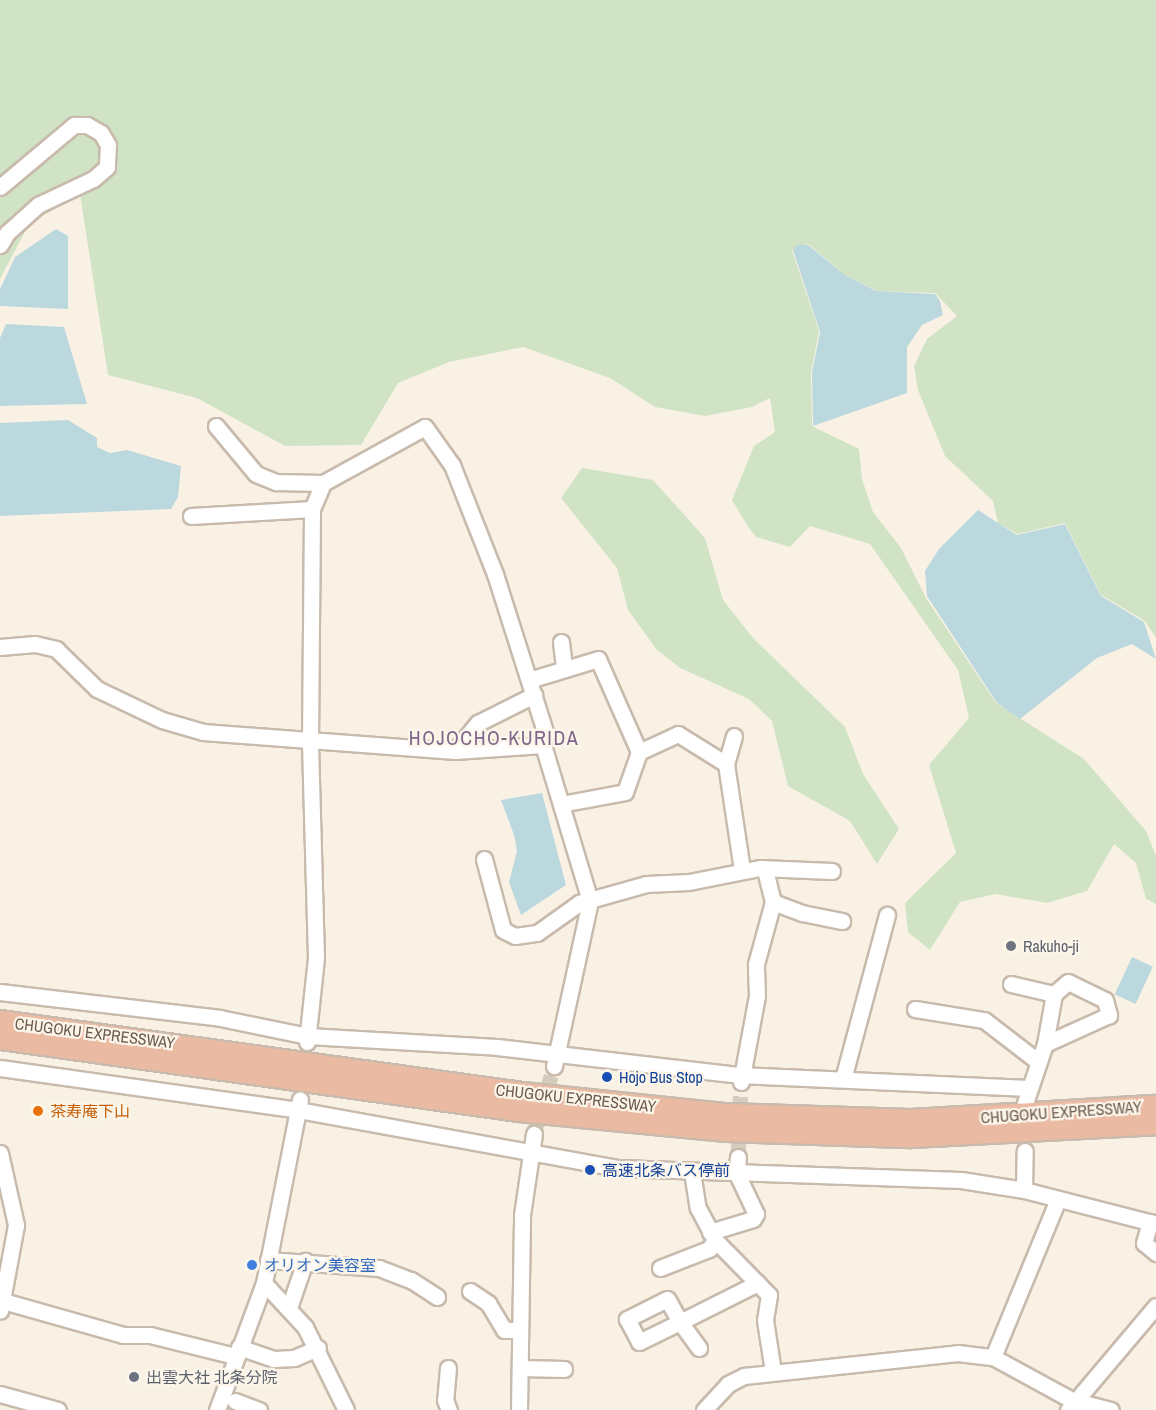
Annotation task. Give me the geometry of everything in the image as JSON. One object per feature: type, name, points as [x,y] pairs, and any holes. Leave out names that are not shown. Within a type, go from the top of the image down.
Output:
[{"type":"highway","name":"CHUGOKU EXPRESSWAY","points":[[0,1021],[522,1093],[726,1114],[910,1120],[1156,1106]]},
{"type":"highway","name":"CHUGOKU EXPRESSWAY","points":[[0,1038],[518,1110],[726,1130],[922,1136],[1156,1123]]},
{"type":"street","points":[[0,187],[74,125],[87,125],[101,133],[108,144],[106,167],[100,173],[38,205],[7,232],[0,245]]},
{"type":"street","points":[[216,426],[256,474],[284,484],[323,483],[424,427],[452,465],[534,695],[546,735],[543,745],[590,901],[555,1061]]},
{"type":"street","points":[[307,1039],[316,951],[310,741],[312,509],[323,483]]},
{"type":"street","points":[[191,516],[312,509]]},
{"type":"street","points":[[561,642],[564,666]]},
{"type":"street","points":[[0,647],[35,644],[56,649],[97,688],[162,720],[203,732],[455,751],[543,745]]},
{"type":"street","points":[[529,680],[564,666],[602,662],[639,752]]},
{"type":"street","points":[[455,751],[478,723],[534,695]]},
{"type":"street","points":[[561,804],[625,792],[639,752],[679,727],[726,764]]},
{"type":"street","points":[[734,736],[726,764],[742,870]]},
{"type":"street","points":[[484,859],[503,930],[515,936],[537,933],[579,903],[646,884],[689,882],[742,870],[832,871]]},
{"type":"street","points":[[740,1079],[757,996],[759,946],[773,902],[765,871]]},
{"type":"street","points":[[773,902],[802,914],[842,921]]},
{"type":"street","points":[[843,1079],[887,915]]},
{"type":"street","points":[[0,992],[220,1018],[307,1039],[497,1047],[555,1061],[622,1059],[740,1079],[843,1079],[1026,1096],[1036,1060],[1045,1044],[1054,994],[1068,982],[1099,994],[1109,1015],[1045,1044]]},
{"type":"street","points":[[1011,984],[1054,994]]},
{"type":"street","points":[[915,1009],[984,1020],[1036,1060]]},
{"type":"street","points":[[0,1068],[299,1105],[528,1153],[618,1168],[737,1174],[961,1180],[1024,1190],[1153,1223],[1144,1243],[1156,1253]]},
{"type":"street","points":[[217,1410],[264,1283],[299,1105]]},
{"type":"street","points":[[519,1410],[518,1330],[528,1153],[534,1134]]},
{"type":"street","points":[[1024,1190],[1025,1151]]},
{"type":"street","points":[[0,1153],[4,1184],[16,1225],[1,1306],[123,1335],[150,1335],[274,1359],[294,1358],[318,1348]]},
{"type":"street","points":[[712,1236],[753,1219],[756,1214],[737,1174],[738,1157]]},
{"type":"street","points":[[692,1172],[698,1208],[712,1236],[769,1294],[765,1320],[772,1365]]},
{"type":"street","points":[[993,1357],[1058,1199]]},
{"type":"street","points":[[0,1222],[16,1225]]},
{"type":"street","points":[[660,1268],[709,1249],[712,1236]]},
{"type":"street","points":[[268,1260],[379,1268],[411,1280],[437,1298]]},
{"type":"street","points":[[288,1308],[305,1261]]},
{"type":"street","points":[[264,1283],[288,1308],[318,1348],[346,1410]]},
{"type":"street","points":[[699,1348],[680,1322],[758,1283]]},
{"type":"street","points":[[470,1291],[488,1303],[504,1330],[518,1330]]},
{"type":"street","points":[[1070,1405],[1156,1306]]},
{"type":"street","points":[[704,1410],[729,1384],[759,1373],[958,1353],[993,1357],[1070,1405],[1111,1410]]},
{"type":"street","points":[[448,1368],[445,1400],[450,1410]]},
{"type":"street","points":[[520,1368],[564,1369]]},
{"type":"street","points":[[0,1394],[52,1409]]},
{"type":"street","points":[[235,1401],[259,1410]]},
{"type":"green space","points":[[0,0],[1156,0],[1156,638],[1145,621],[1101,595],[1065,523],[1018,534],[998,523],[993,501],[945,456],[918,390],[914,366],[927,339],[957,316],[935,293],[877,291],[845,275],[808,244],[792,250],[819,331],[811,372],[812,426],[859,449],[862,479],[873,512],[901,548],[926,598],[996,703],[1084,759],[1146,831],[1156,856],[1156,904],[1146,899],[1136,863],[1114,844],[1087,891],[1047,903],[996,894],[960,902],[930,950],[908,932],[905,903],[956,853],[929,765],[969,718],[958,670],[870,544],[810,526],[790,547],[756,537],[747,525],[732,500],[754,446],[775,432],[770,398],[752,407],[705,416],[655,407],[610,378],[523,347],[449,362],[398,383],[361,445],[285,446],[197,398],[108,375],[80,194],[29,224],[0,279]]},
{"type":"green space","points":[[582,468],[653,480],[705,538],[723,600],[753,638],[845,727],[863,774],[899,829],[877,864],[850,821],[788,786],[772,721],[749,699],[680,668],[657,650],[628,610],[617,568],[561,498]]},
{"type":"water","points":[[56,229],[68,236],[68,309],[0,306],[0,289],[15,257]]},
{"type":"water","points":[[797,245],[808,245],[845,275],[876,291],[935,294],[940,301],[943,315],[922,325],[907,347],[907,393],[813,426],[812,372],[820,332],[793,250]]},
{"type":"water","points":[[6,324],[64,327],[87,404],[0,406],[0,338]]},
{"type":"water","points":[[68,420],[97,438],[97,447],[110,453],[127,450],[181,466],[178,497],[171,509],[0,516],[0,423]]},
{"type":"water","points":[[978,510],[1017,535],[1065,524],[1101,596],[1144,622],[1156,659],[1132,644],[1097,658],[1020,719],[997,703],[927,596],[925,571],[939,549]]},
{"type":"water","points":[[542,793],[566,885],[521,915],[509,882],[517,851],[514,835],[501,800]]},
{"type":"water","points":[[1132,957],[1153,967],[1136,1004],[1115,994]]},
{"type":"tunnel","points":[[534,1134],[554,1066]]},
{"type":"tunnel","points":[[738,1157],[741,1082]]},
{"type":"place","name":"Rakuho-ji","points":[[1011,946]]},
{"type":"place","name":"Hojo Bus Stop","points":[[607,1077]]},
{"type":"place","name":"茶寿庵下山","points":[[38,1111]]},
{"type":"place","name":"高速北条バス停前","points":[[590,1170]]},
{"type":"place","name":"オリオン美容室","points":[[252,1265]]},
{"type":"place","name":"出雲大社 北条分院","points":[[134,1377]]},
{"type":"district","name":"HOJOCHO-KURIDA","points":[[494,737]]}]
